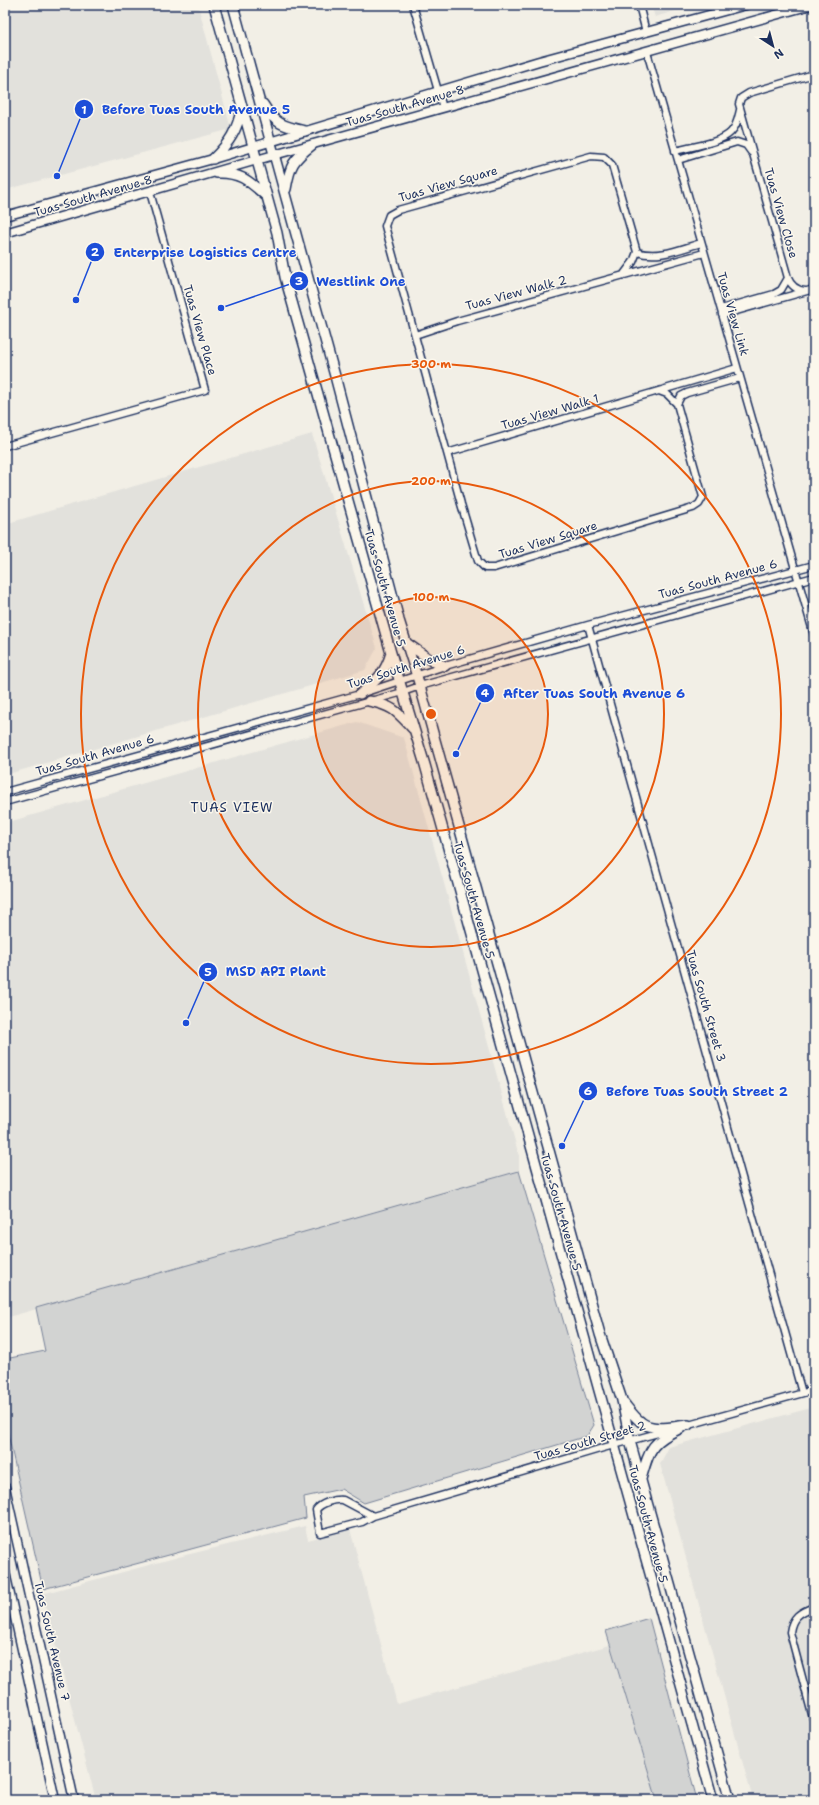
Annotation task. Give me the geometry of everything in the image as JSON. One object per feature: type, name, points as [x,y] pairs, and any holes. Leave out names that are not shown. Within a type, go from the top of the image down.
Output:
[{"type":"main road","name":"Tuas South Avenue 5","points":[[214,5],[277,233],[285,277],[391,653],[415,732],[713,1800]]},
{"type":"main road","name":"Tuas South Avenue 5","points":[[233,5],[336,376],[405,642],[420,686],[600,1334],[622,1400],[630,1441],[730,1800]]},
{"type":"main road","points":[[258,94],[274,120],[279,124],[305,131]]},
{"type":"main road","points":[[213,159],[232,138],[243,107]]},
{"type":"main road","points":[[285,194],[290,167],[300,154],[312,144]]},
{"type":"main road","points":[[216,173],[226,172],[239,175],[267,197]]},
{"type":"main road","points":[[405,642],[432,661],[445,666]]},
{"type":"main road","points":[[360,694],[379,679],[388,664],[391,653]]},
{"type":"main road","points":[[369,701],[384,704],[393,708],[415,732]]},
{"type":"main road","points":[[622,1400],[641,1422],[647,1426],[659,1427],[688,1425]]},
{"type":"main road","points":[[641,1480],[648,1452],[663,1437],[688,1425]]},
{"type":"street","points":[[413,5],[443,108]]},
{"type":"street","points":[[639,5],[646,32]]},
{"type":"street","name":"Tuas South Avenue 8","points":[[5,216],[213,159],[539,61],[746,5]]},
{"type":"street","name":"Tuas South Avenue 8","points":[[5,233],[312,144],[811,5]]},
{"type":"street","name":"Tuas View Link","points":[[646,52],[814,635]]},
{"type":"street","points":[[675,151],[722,139],[731,133],[736,125],[741,98],[749,93],[814,74]]},
{"type":"street","name":"Tuas View Close","points":[[740,108],[788,278]]},
{"type":"street","name":"Tuas View Close","points":[[678,160],[737,142],[746,145],[753,155]]},
{"type":"street","name":"Tuas View Square","points":[[637,252],[612,165],[604,157],[591,156],[398,210],[389,215],[385,226],[478,561],[485,568],[494,568],[693,508],[699,504],[703,497],[677,404]]},
{"type":"street","name":"Tuas View Place","points":[[5,446],[205,390],[150,192]]},
{"type":"street","points":[[624,274],[633,262],[637,252],[646,256],[656,255],[701,243]]},
{"type":"street","name":"Tuas View Walk 2","points":[[415,335],[457,321],[704,253]]},
{"type":"street","points":[[788,278],[790,283],[795,287],[800,290],[807,291]]},
{"type":"street","points":[[721,312],[774,294],[781,290],[788,278]]},
{"type":"street","points":[[721,312],[814,289]]},
{"type":"street","name":"Tuas View Walk 1","points":[[447,453],[737,368]]},
{"type":"street","points":[[659,391],[667,394],[677,404],[681,396],[687,393],[740,378]]},
{"type":"street","name":"Tuas South Avenue 6","points":[[5,792],[360,694],[416,677],[445,666],[588,625],[814,565]]},
{"type":"street","name":"Tuas South Avenue 6","points":[[5,802],[814,577]]},
{"type":"street","name":"Tuas South Street 3","points":[[588,625],[802,1393]]},
{"type":"street","name":"Tuas South Street 2","points":[[374,1516],[343,1500],[338,1499],[320,1505],[316,1510],[320,1533],[362,1522],[374,1516],[614,1444],[630,1441],[814,1390]]},
{"type":"street","name":"Tuas South Avenue 7","points":[[5,1487],[74,1800]]},
{"type":"street","points":[[5,1572],[55,1800]]},
{"type":"street","points":[[814,1607],[800,1613],[794,1619],[790,1632],[814,1722]]},
{"type":"shaded area","points":[[5,5],[198,5],[231,129],[5,190]]},
{"type":"shaded area","points":[[651,5],[695,5],[655,17]]},
{"type":"shaded area","points":[[312,434],[377,648],[365,670],[5,775],[5,524]]},
{"type":"shaded area","points":[[357,722],[404,738],[519,1156],[519,1171],[5,1318],[5,823]]},
{"type":"shaded area","points":[[519,1171],[594,1425],[587,1436],[364,1503],[341,1489],[304,1497],[306,1518],[43,1589],[5,1421],[5,1359],[45,1351],[36,1308]]},
{"type":"shaded area","points":[[814,1407],[814,1800],[753,1800],[660,1464],[669,1447]]},
{"type":"shaded area","points":[[305,1526],[308,1540],[350,1529],[397,1704],[610,1645],[657,1800],[96,1800],[42,1594],[186,1555]]},
{"type":"shaded area","points":[[649,1618],[697,1800],[657,1800],[606,1631]]},
{"type":"place","name":"Before Tuas South Avenue 5","points":[[57,176]]},
{"type":"place","name":"Enterprise Logistics Centre","points":[[76,300]]},
{"type":"place","name":"Westlink One","points":[[221,308]]},
{"type":"place","name":"After Tuas South Avenue 6","points":[[456,754]]},
{"type":"place","name":"MSD API Plant","points":[[186,1023]]},
{"type":"place","name":"Before Tuas South Street 2","points":[[562,1146]]},
{"type":"district","name":"TUAS VIEW","points":[[232,807]]}]
